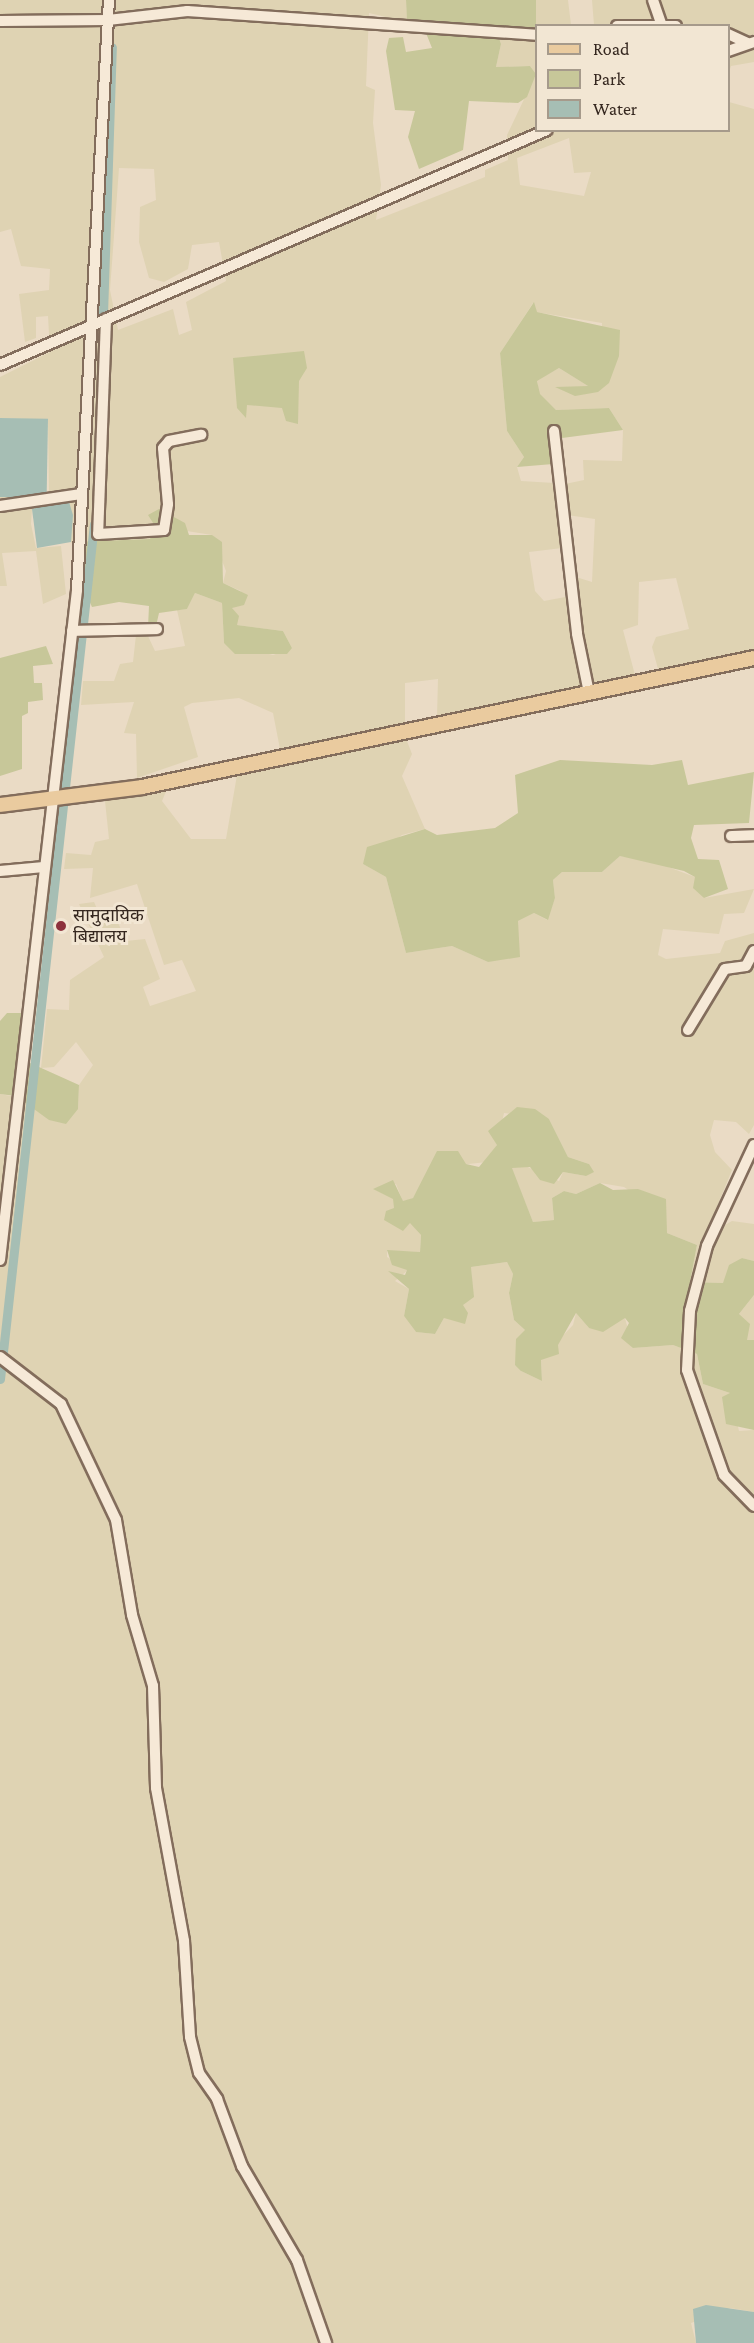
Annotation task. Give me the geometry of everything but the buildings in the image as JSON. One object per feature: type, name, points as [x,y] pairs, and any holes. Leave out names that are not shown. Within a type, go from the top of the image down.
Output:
[{"type":"main road","points":[[0,805],[142,787],[754,658]]},
{"type":"street","points":[[0,1260],[44,867],[60,796],[81,631],[81,494],[109,0]]},
{"type":"street","points":[[653,0],[661,23]]},
{"type":"street","points":[[0,21],[108,20],[187,11],[535,35]]},
{"type":"street","points":[[647,24],[666,24]]},
{"type":"street","points":[[730,34],[750,42]]},
{"type":"street","points":[[730,51],[750,42]]},
{"type":"street","points":[[0,365],[91,328],[106,319],[543,132]]},
{"type":"street","points":[[106,319],[98,534],[104,538],[164,530],[168,504],[163,448],[169,441],[201,435]]},
{"type":"street","points":[[554,431],[577,634],[589,693]]},
{"type":"street","points":[[0,506],[81,494]]},
{"type":"street","points":[[81,631],[157,629]]},
{"type":"street","points":[[731,836],[754,835]]},
{"type":"street","points":[[0,871],[44,867]]},
{"type":"street","points":[[688,1030],[725,969],[746,966],[754,951]]},
{"type":"street","points":[[754,1145],[707,1245],[690,1311],[687,1370],[724,1475],[754,1506]]},
{"type":"street","points":[[4,1359],[61,1404],[116,1520],[132,1615],[153,1686],[156,1788],[184,1941],[190,2037],[199,2073],[217,2099],[242,2166],[297,2260],[326,2343]]},
{"type":"shaded area","points":[[0,0],[406,0],[407,22],[369,13],[366,86],[375,90],[373,123],[381,185],[376,220],[485,177],[485,170],[508,160],[507,135],[535,76],[535,132],[730,132],[730,102],[754,109],[754,666],[663,687],[652,647],[656,637],[689,629],[676,578],[639,582],[638,625],[623,630],[635,675],[437,716],[438,679],[405,683],[405,736],[412,754],[402,776],[425,829],[402,835],[363,864],[386,877],[406,953],[452,946],[488,962],[518,921],[534,913],[547,920],[555,898],[553,880],[562,872],[602,872],[620,856],[644,858],[695,877],[704,898],[754,889],[744,913],[724,914],[719,934],[663,929],[658,955],[666,959],[720,953],[725,941],[754,933],[754,1125],[749,1134],[736,1122],[714,1120],[710,1135],[715,1152],[732,1170],[705,1236],[732,1221],[754,1224],[754,1261],[742,1258],[723,1283],[690,1282],[697,1245],[667,1233],[663,1214],[624,1187],[600,1183],[576,1194],[564,1191],[552,1198],[554,1220],[533,1222],[511,1168],[521,1164],[559,1181],[563,1172],[586,1176],[589,1164],[568,1157],[549,1119],[504,1113],[497,1145],[487,1162],[431,1168],[413,1198],[403,1202],[396,1184],[374,1189],[393,1198],[407,1226],[410,1222],[421,1235],[420,1252],[387,1251],[387,1257],[408,1270],[395,1281],[409,1289],[404,1316],[416,1332],[435,1334],[444,1318],[462,1304],[472,1286],[471,1267],[507,1262],[513,1274],[509,1293],[514,1320],[525,1330],[521,1371],[542,1381],[541,1359],[573,1325],[576,1313],[589,1328],[625,1318],[633,1348],[673,1345],[697,1354],[703,1384],[730,1393],[739,1431],[754,1430],[754,2312],[730,2308],[691,2323],[696,2343],[0,2343],[0,1094],[78,1109],[79,1085],[93,1065],[76,1042],[54,1067],[41,1068],[47,1009],[69,1010],[70,980],[104,957],[79,904],[94,902],[103,922],[116,918],[126,941],[145,939],[160,979],[143,987],[150,1006],[196,991],[182,960],[164,965],[137,884],[90,898],[93,868],[64,869],[66,853],[91,855],[95,842],[109,839],[105,801],[167,789],[162,801],[191,839],[226,839],[237,775],[280,749],[273,713],[239,698],[192,703],[184,707],[198,757],[137,778],[136,734],[124,733],[134,702],[81,705],[83,681],[114,681],[120,664],[133,662],[136,635],[147,634],[155,651],[185,646],[177,610],[187,609],[195,593],[222,603],[224,643],[273,655],[292,648],[283,631],[237,625],[232,608],[241,591],[223,583],[226,571],[212,535],[155,526],[151,539],[71,542],[69,502],[32,509],[31,524],[36,548],[61,546],[66,594],[43,604],[36,551],[2,553],[7,586],[0,586],[0,497],[49,494],[48,420],[0,418],[0,377],[50,352],[48,316],[36,317],[36,338],[25,342],[19,294],[49,290],[50,269],[21,266],[11,229],[0,232]],"holes":[[[569,138],[574,173],[591,172],[584,196],[520,185],[517,158]],[[119,168],[154,169],[156,200],[140,207],[139,242],[149,278],[164,282],[188,269],[192,245],[219,242],[226,281],[186,302],[192,330],[179,335],[173,309],[118,330],[110,290]],[[533,303],[536,312],[602,323],[598,392],[559,368],[537,380],[539,394],[556,410],[609,408],[623,430],[622,461],[583,460],[584,480],[565,484],[567,515],[595,519],[592,582],[576,577],[576,595],[544,601],[535,591],[529,552],[562,548],[554,483],[521,481],[517,467],[524,457],[507,431],[500,353]]]},
{"type":"shaded area","points":[[536,0],[568,0],[571,24],[536,24]]},
{"type":"shaded area","points":[[592,0],[754,0],[754,62],[731,66],[730,69],[730,24],[594,24]]},
{"type":"shaded area","points":[[496,28],[535,29],[535,73],[530,66],[496,67],[501,44]]},
{"type":"shaded area","points":[[754,1295],[754,1340],[747,1340],[739,1314]]},
{"type":"green space","points":[[406,0],[536,0],[535,29],[496,29],[501,44],[496,67],[530,66],[535,73],[527,97],[518,103],[469,101],[463,150],[419,169],[408,137],[415,111],[395,110],[386,51],[389,38],[403,37],[406,52],[432,48],[422,23],[407,22]]},
{"type":"green space","points":[[534,302],[537,312],[620,330],[619,356],[609,383],[598,392],[575,396],[555,387],[588,386],[559,368],[537,381],[540,394],[556,410],[609,408],[623,430],[562,438],[559,430],[553,464],[517,467],[524,457],[507,431],[500,353]]},
{"type":"green space","points":[[304,351],[307,368],[299,381],[298,424],[286,421],[282,408],[247,405],[246,418],[237,408],[233,358]]},
{"type":"green space","points":[[159,509],[185,523],[189,535],[212,535],[222,542],[223,583],[248,595],[244,605],[232,608],[239,616],[237,625],[283,631],[292,648],[287,654],[235,654],[224,643],[222,603],[195,593],[187,609],[159,613],[156,626],[148,627],[149,606],[119,602],[92,607],[82,584],[78,545],[71,542],[150,539],[155,526],[148,515]]},
{"type":"green space","points":[[46,646],[53,664],[33,666],[34,683],[42,683],[43,700],[28,702],[28,713],[22,716],[22,769],[0,776],[0,658]]},
{"type":"green space","points":[[560,760],[652,765],[682,760],[688,785],[754,772],[749,823],[694,825],[691,838],[698,859],[719,860],[728,889],[704,898],[693,888],[695,877],[684,871],[620,856],[602,872],[562,872],[553,880],[555,898],[548,920],[534,913],[518,921],[520,957],[488,962],[452,946],[406,953],[386,877],[363,864],[367,847],[425,829],[437,835],[495,828],[518,813],[515,775]]},
{"type":"green space","points":[[7,1013],[27,1013],[19,1058],[79,1085],[78,1109],[66,1124],[49,1120],[16,1096],[0,1094],[0,1021]]},
{"type":"green space","points":[[517,1107],[535,1109],[549,1119],[568,1157],[589,1164],[594,1172],[586,1176],[563,1172],[554,1184],[540,1180],[530,1167],[512,1168],[533,1222],[554,1220],[552,1198],[564,1191],[576,1194],[600,1183],[613,1190],[638,1189],[666,1199],[667,1233],[697,1245],[690,1282],[723,1283],[729,1265],[742,1258],[754,1261],[754,1295],[739,1314],[750,1324],[747,1340],[754,1340],[754,1430],[726,1424],[722,1397],[730,1393],[703,1384],[697,1354],[673,1345],[633,1348],[621,1338],[629,1323],[625,1318],[603,1332],[589,1328],[576,1313],[558,1345],[559,1354],[541,1360],[542,1381],[521,1371],[515,1365],[516,1339],[525,1330],[514,1320],[509,1293],[513,1274],[507,1262],[471,1267],[474,1297],[463,1305],[468,1313],[465,1324],[444,1318],[435,1334],[416,1332],[404,1316],[409,1289],[388,1271],[405,1275],[407,1270],[392,1265],[387,1250],[420,1252],[421,1235],[410,1223],[403,1231],[384,1220],[386,1211],[394,1208],[393,1199],[373,1189],[393,1180],[403,1201],[413,1198],[437,1151],[458,1151],[466,1164],[479,1167],[497,1145],[488,1131]]},
{"type":"water","points":[[0,418],[48,419],[47,498],[0,497]]},
{"type":"water","points":[[62,500],[69,502],[73,515],[71,542],[37,548],[32,509]]},
{"type":"water","points":[[706,2305],[754,2312],[754,2343],[696,2343],[693,2309]]},
{"type":"waterway","points":[[103,314],[112,47]]},
{"type":"waterway","points":[[0,1379],[94,524]]},
{"type":"place","name":"सामुदायिक बिद्यालय","points":[[61,926]]}]
